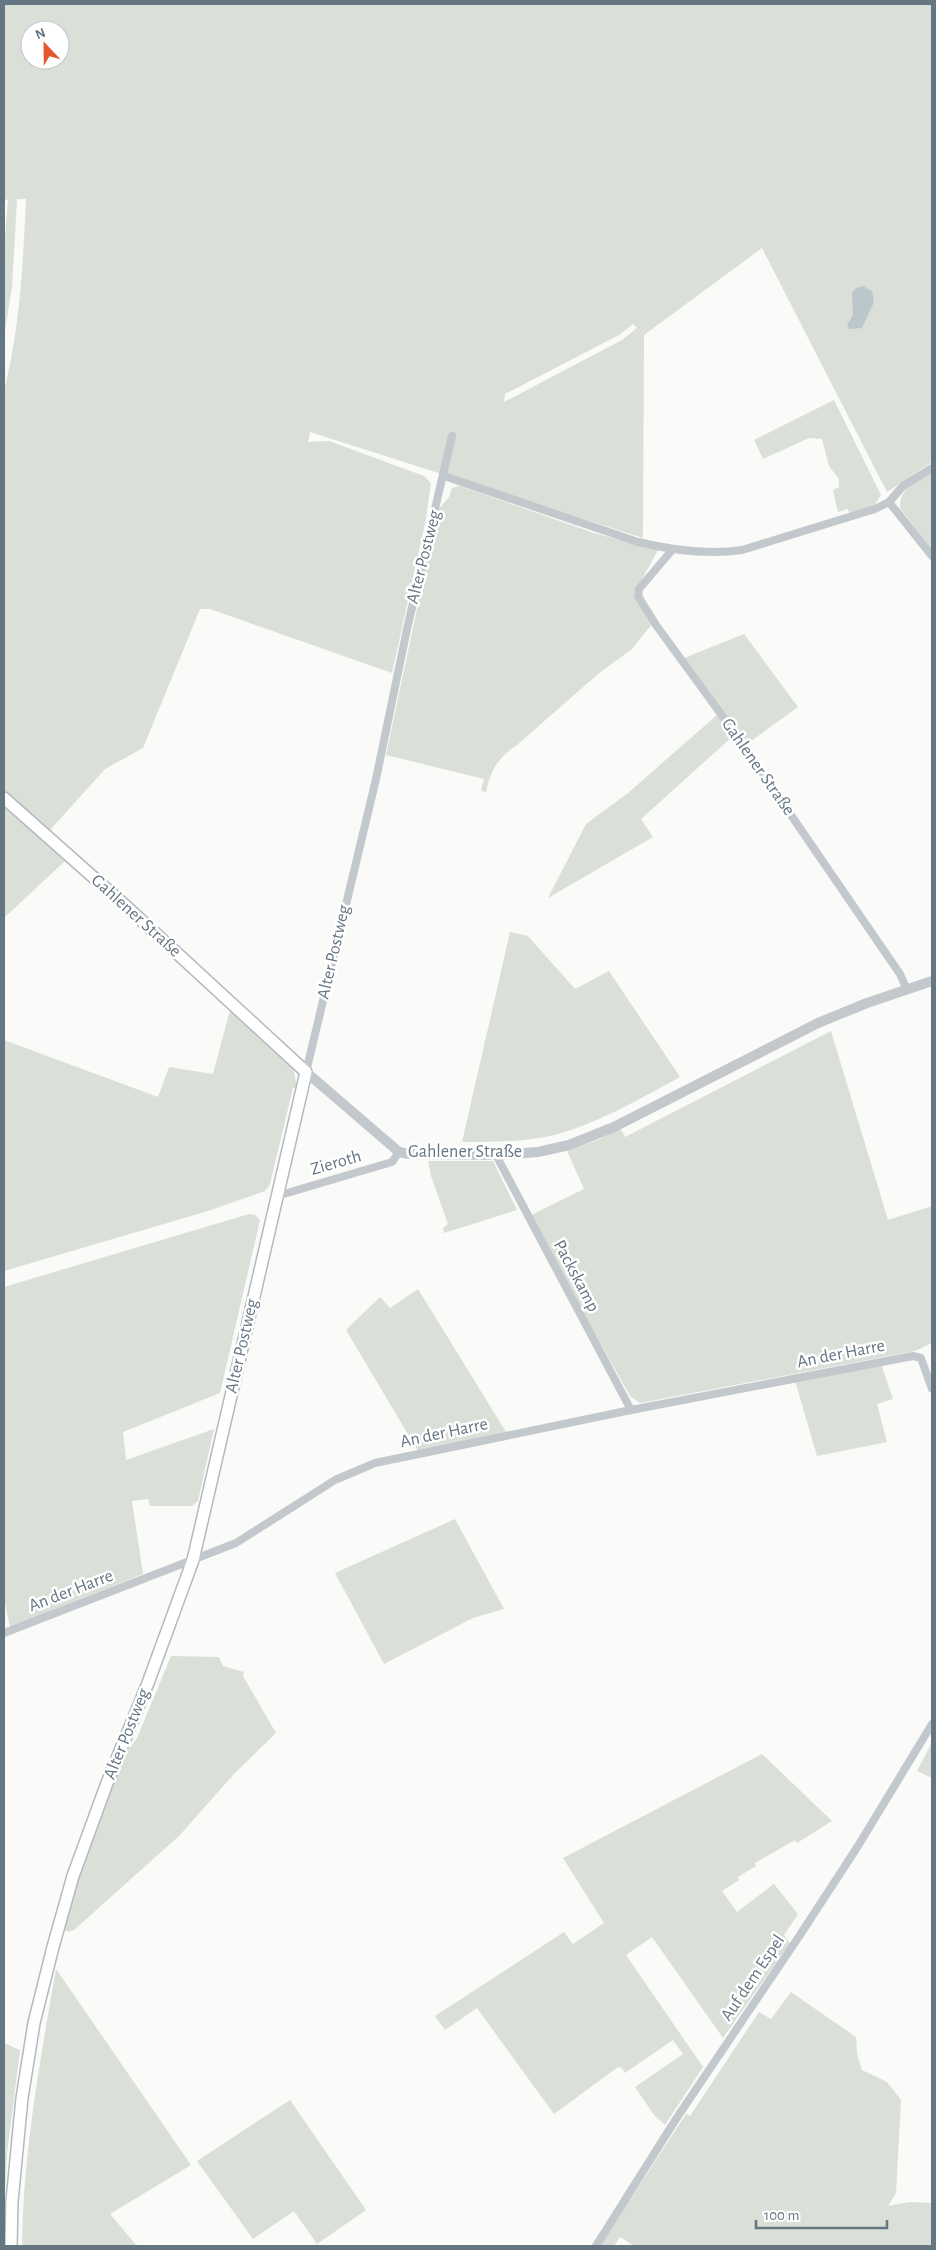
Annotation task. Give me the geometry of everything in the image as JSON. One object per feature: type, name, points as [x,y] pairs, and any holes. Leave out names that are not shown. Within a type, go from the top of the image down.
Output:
[{"type":"main road","name":"Gahlener Straße","points":[[4,798],[128,908],[306,1072]]},
{"type":"main road","name":"Alter Postweg","points":[[11,2246],[12,2201],[22,2098],[34,2023],[53,1947],[73,1876],[107,1783],[148,1683],[193,1560],[306,1072]]},
{"type":"street","name":"Alter Postweg","points":[[306,1072],[376,779],[420,568],[444,476],[452,436]]},
{"type":"street","points":[[444,476],[638,542],[673,549],[713,552],[742,550],[839,521],[889,502],[903,486],[932,468]]},
{"type":"street","points":[[889,502],[932,556]]},
{"type":"street","name":"Gahlener Straße","points":[[673,549],[639,589],[638,596],[656,625],[724,718],[900,974],[907,990]]},
{"type":"street","name":"Gahlener Straße","points":[[306,1072],[398,1152],[409,1154],[496,1155],[538,1152],[569,1145],[614,1127],[818,1024],[932,982]]},
{"type":"street","name":"Zieroth","points":[[278,1196],[392,1162],[398,1152]]},
{"type":"street","name":"Packskamp","points":[[496,1155],[631,1410]]},
{"type":"street","name":"An der Harre","points":[[4,1633],[236,1543],[335,1480],[375,1463],[631,1410],[912,1356],[921,1358],[932,1389]]},
{"type":"street","name":"Auf dem Espel","points":[[596,2246],[676,2119],[847,1863],[932,1724]]},
{"type":"shaded area","points":[[4,4],[932,4],[932,462],[887,492],[762,248],[644,335],[643,538],[310,432],[308,442],[329,441],[424,476],[431,483],[425,524],[392,673],[210,609],[200,609],[143,748],[105,769],[42,839],[65,861],[4,918],[4,391],[17,320],[26,199],[17,199],[12,287],[4,337],[4,249],[8,199],[4,201]],"holes":[[[633,324],[637,328],[622,340],[504,402],[505,394],[619,335]]]},
{"type":"shaded area","points":[[863,286],[872,291],[874,302],[862,328],[849,329],[847,325],[853,315],[852,293],[856,288]]},
{"type":"shaded area","points":[[834,400],[881,495],[874,506],[850,515],[848,509],[838,512],[833,490],[839,487],[839,479],[829,466],[822,439],[809,438],[763,459],[754,440]]},
{"type":"shaded area","points":[[932,470],[932,551],[900,508],[903,495],[910,485]]},
{"type":"shaded area","points":[[460,486],[594,533],[658,550],[634,594],[652,624],[632,649],[598,674],[505,754],[493,771],[486,793],[481,790],[484,779],[386,755],[438,510],[449,497],[452,488]]},
{"type":"shaded area","points":[[744,634],[798,707],[747,744],[684,658]]},
{"type":"shaded area","points":[[717,715],[733,736],[641,819],[653,837],[548,898],[586,824],[628,793]]},
{"type":"shaded area","points":[[510,932],[528,936],[575,989],[609,971],[680,1077],[617,1111],[567,1131],[528,1139],[462,1142]]},
{"type":"shaded area","points":[[230,1010],[293,1068],[297,1087],[293,1088],[270,1184],[265,1191],[208,1211],[4,1271],[4,1040],[158,1097],[169,1067],[213,1074]]},
{"type":"shaded area","points":[[831,1031],[888,1220],[932,1206],[932,1343],[915,1351],[640,1403],[630,1396],[529,1216],[584,1189],[567,1151],[600,1139],[620,1128],[625,1137]]},
{"type":"shaded area","points":[[428,1161],[493,1161],[517,1210],[444,1233],[443,1228],[448,1224],[431,1176]]},
{"type":"shaded area","points":[[249,1214],[255,1215],[260,1220],[220,1393],[123,1432],[126,1460],[214,1429],[198,1501],[192,1506],[150,1506],[148,1499],[132,1501],[143,1574],[10,1627],[4,1599],[4,1287]]},
{"type":"shaded area","points":[[418,1289],[506,1432],[418,1451],[346,1330],[380,1297],[390,1308]]},
{"type":"shaded area","points":[[881,1364],[893,1399],[877,1404],[887,1442],[817,1456],[795,1381]]},
{"type":"shaded area","points":[[455,1519],[504,1609],[473,1618],[384,1664],[335,1573]]},
{"type":"shaded area","points":[[171,1656],[219,1657],[223,1666],[244,1672],[243,1676],[276,1733],[234,1774],[179,1836],[74,1930],[68,1932],[63,1928],[63,1923],[103,1809],[127,1752],[137,1738]]},
{"type":"shaded area","points":[[932,1742],[932,1778],[917,1771]]},
{"type":"shaded area","points":[[762,1754],[832,1821],[797,1843],[795,1840],[755,1863],[756,1866],[738,1877],[739,1880],[722,1891],[737,1912],[774,1884],[798,1914],[784,1935],[790,1943],[723,2038],[652,1937],[626,1955],[703,2067],[665,2125],[654,2115],[635,2087],[683,2054],[673,2040],[625,2073],[622,2068],[618,2067],[554,2114],[477,2008],[445,2030],[435,2016],[564,1932],[573,1944],[604,1923],[563,1858]]},
{"type":"shaded area","points":[[56,1969],[191,2165],[110,2214],[137,2246],[22,2246],[25,2176],[29,2142],[38,2073]]},
{"type":"shaded area","points":[[791,1992],[856,2037],[857,2054],[862,2070],[887,2082],[901,2100],[896,2193],[888,2206],[909,2202],[932,2203],[932,2246],[634,2246],[620,2237],[614,2246],[600,2246],[686,2114],[690,2116],[759,2012],[771,2019]]},
{"type":"shaded area","points":[[4,2043],[20,2050],[7,2154],[4,2211]]},
{"type":"shaded area","points":[[290,2100],[366,2210],[317,2244],[294,2211],[253,2239],[197,2161]]}]
